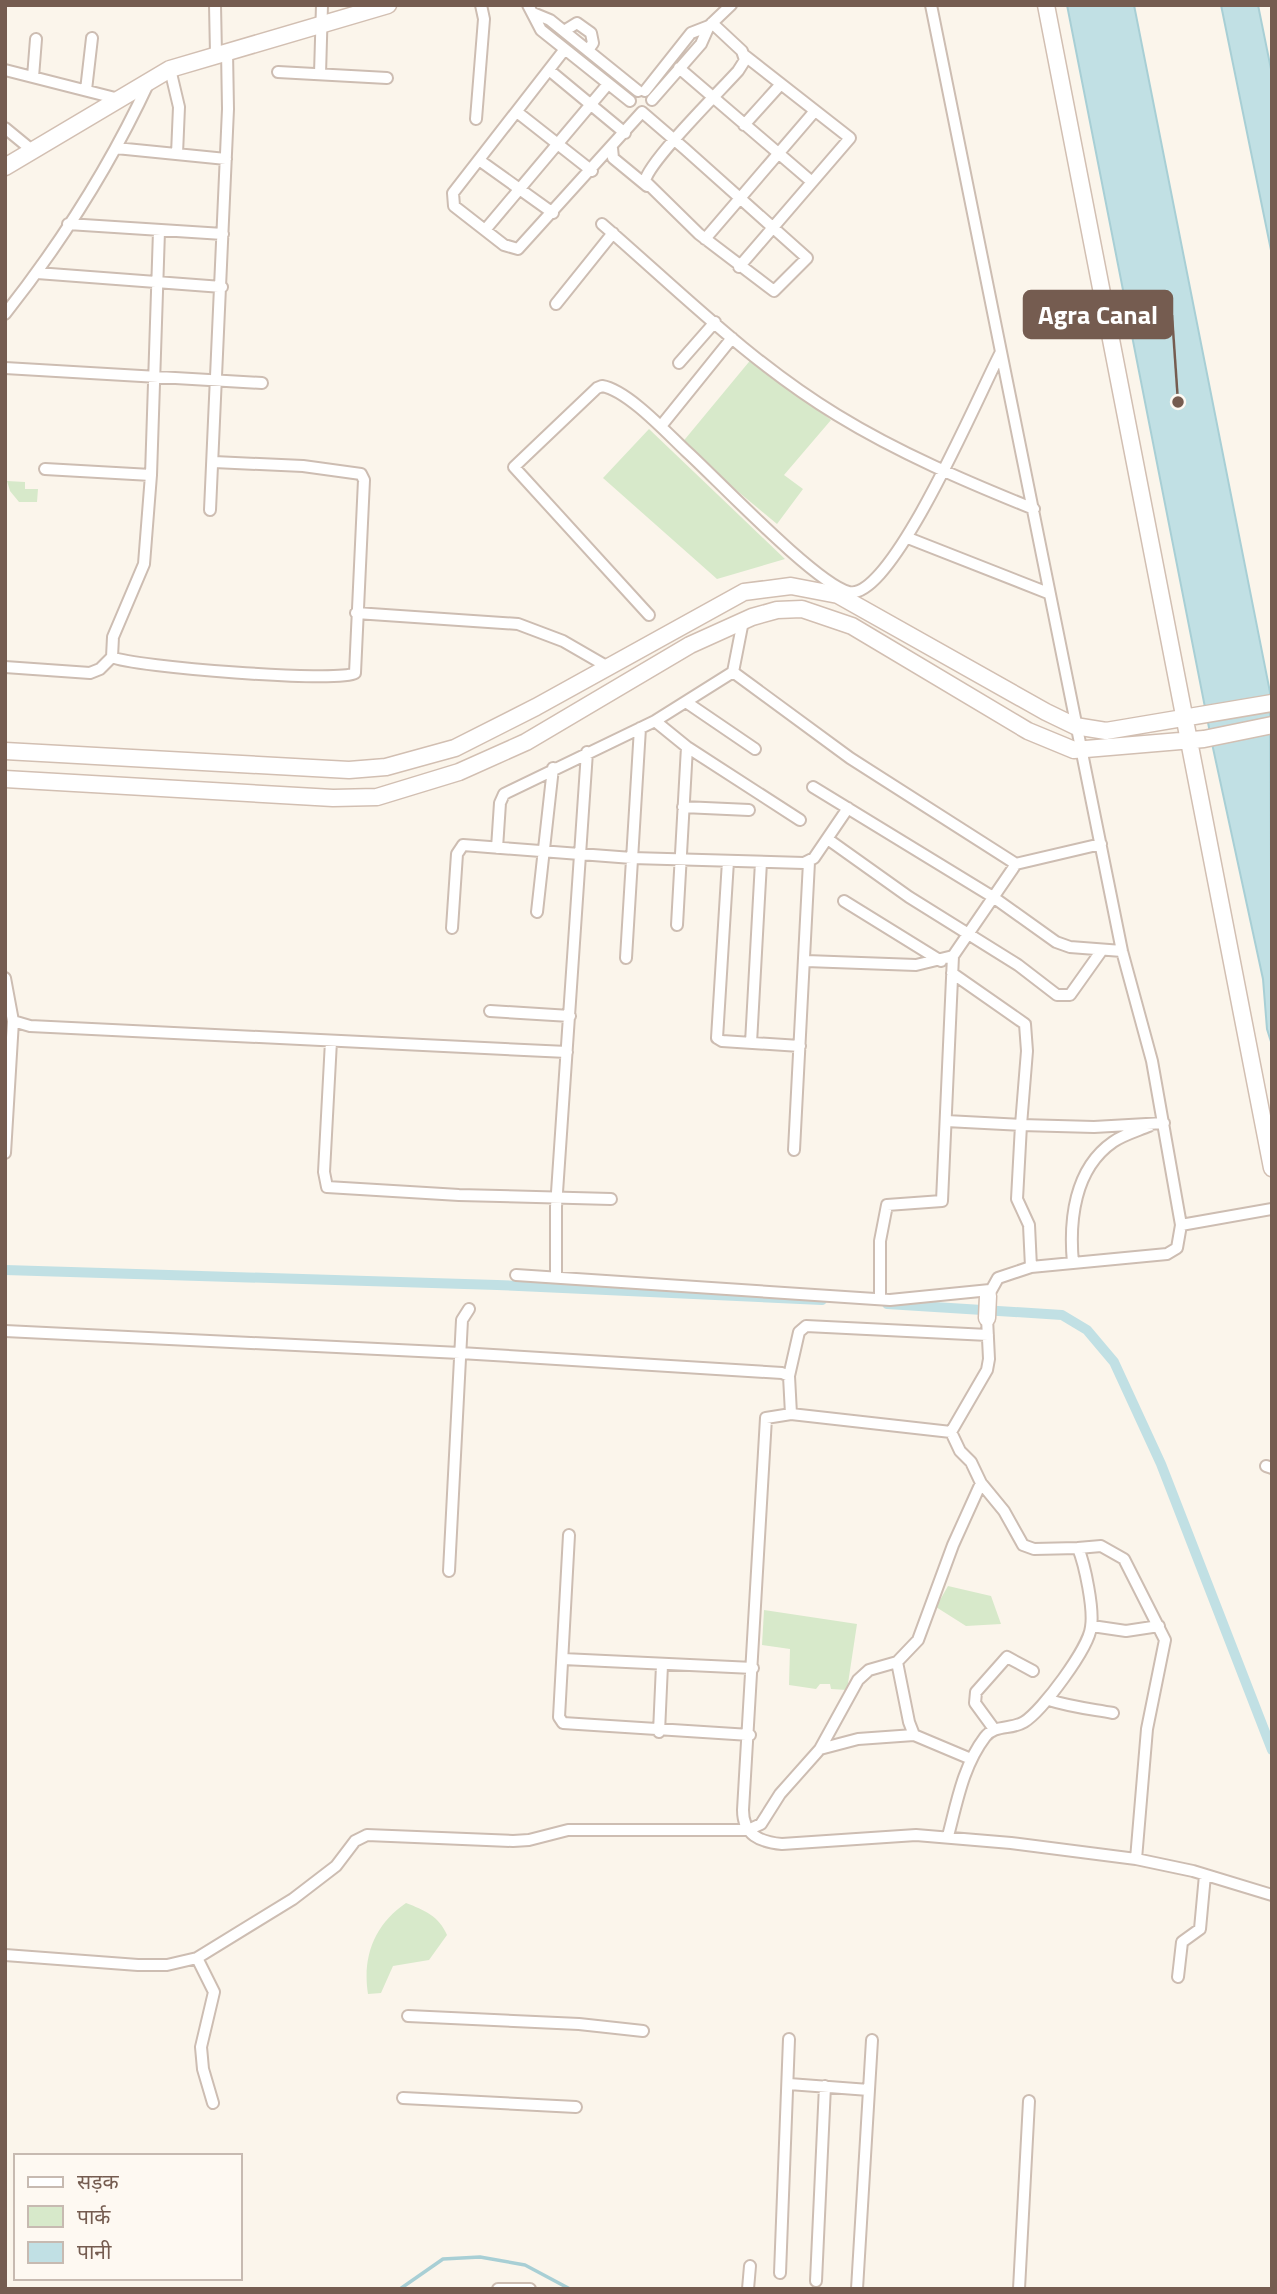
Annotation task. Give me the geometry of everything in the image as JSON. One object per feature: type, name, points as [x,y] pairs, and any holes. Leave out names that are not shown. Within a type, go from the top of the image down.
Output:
[{"type":"street","points":[[210,510],[226,159],[222,52],[215,5]]},
{"type":"street","points":[[320,74],[322,5]]},
{"type":"street","points":[[5,167],[170,69],[323,24],[359,9],[388,5]]},
{"type":"street","points":[[476,119],[484,19],[481,5]]},
{"type":"street","points":[[645,94],[691,33],[710,24],[731,5]]},
{"type":"street","points":[[931,5],[1122,951],[1152,1060],[1159,1124],[1181,1225],[1177,1248],[1167,1254],[1031,1267],[1003,1275],[989,1293],[987,1370],[951,1432]]},
{"type":"street","points":[[1046,5],[1193,718],[1272,1168]]},
{"type":"street","points":[[531,9],[550,20],[645,94],[648,109],[642,112],[592,171],[518,249],[504,245],[485,230],[452,202],[453,194],[565,49]]},
{"type":"street","points":[[531,9],[537,26],[630,102],[635,110],[642,112],[676,141],[807,258],[774,290],[739,267],[612,158],[612,148]]},
{"type":"street","points":[[710,24],[744,55],[850,138],[739,267]]},
{"type":"street","points":[[630,102],[680,68],[701,44],[710,24]]},
{"type":"street","points":[[552,39],[563,30]]},
{"type":"street","points":[[86,90],[92,38]]},
{"type":"street","points":[[33,77],[36,39]]},
{"type":"street","points":[[647,187],[645,181],[648,171],[743,64],[744,55]]},
{"type":"street","points":[[680,68],[777,155],[812,182]]},
{"type":"street","points":[[170,69],[179,107],[177,154]]},
{"type":"street","points":[[550,69],[625,132]]},
{"type":"street","points":[[5,70],[119,99]]},
{"type":"street","points":[[278,72],[387,78]]},
{"type":"street","points":[[5,314],[37,273],[116,148],[150,80]]},
{"type":"street","points":[[485,230],[608,84]]},
{"type":"street","points":[[744,125],[781,84]]},
{"type":"street","points":[[517,112],[592,171]]},
{"type":"street","points":[[705,239],[814,112]]},
{"type":"street","points":[[5,128],[33,151]]},
{"type":"street","points":[[116,148],[226,159]]},
{"type":"street","points":[[479,160],[553,213]]},
{"type":"street","points":[[68,224],[223,234]]},
{"type":"street","points":[[602,224],[732,338],[836,415],[943,472],[1034,509]]},
{"type":"street","points":[[5,667],[90,673],[100,669],[113,657],[113,637],[144,564],[151,475],[159,231]]},
{"type":"street","points":[[556,304],[613,233]]},
{"type":"street","points":[[37,273],[222,288]]},
{"type":"street","points":[[679,363],[715,322]]},
{"type":"street","points":[[661,426],[732,338]]},
{"type":"street","points":[[649,615],[514,467],[602,386],[614,390],[661,426],[813,570],[848,592],[866,589],[908,538],[1001,352]]},
{"type":"street","points":[[5,368],[262,383]]},
{"type":"street","points":[[113,657],[231,671],[350,676],[356,667],[356,612],[364,480],[361,474],[303,466],[214,462]]},
{"type":"street","points":[[45,469],[151,475]]},
{"type":"street","points":[[908,538],[1048,593]]},
{"type":"street","points":[[5,751],[349,770],[386,767],[455,748],[744,592],[791,586],[818,589],[856,603],[1075,726],[1106,731],[1272,703]]},
{"type":"street","points":[[5,779],[333,798],[377,797],[459,772],[526,742],[690,645],[743,621],[777,610],[802,609],[825,614],[852,626],[1028,730],[1060,746],[1082,751],[1197,740],[1272,725]]},
{"type":"street","points":[[356,612],[519,624],[556,638],[608,667]]},
{"type":"street","points":[[497,848],[500,803],[504,794],[654,721],[733,672],[743,621]]},
{"type":"street","points":[[733,672],[850,758],[1016,864]]},
{"type":"street","points":[[686,702],[755,749]]},
{"type":"street","points":[[654,721],[687,747],[800,820]]},
{"type":"street","points":[[626,958],[640,728]]},
{"type":"street","points":[[677,925],[687,747]]},
{"type":"street","points":[[556,1278],[557,1198],[587,752]]},
{"type":"street","points":[[537,912],[553,768]]},
{"type":"street","points":[[813,787],[993,897],[1063,946],[1122,951]]},
{"type":"street","points":[[683,807],[749,810]]},
{"type":"street","points":[[794,1150],[806,961],[809,862],[829,840],[848,808]]},
{"type":"street","points":[[829,840],[909,897],[1063,997],[1070,995],[1081,984],[1102,950]]},
{"type":"street","points":[[806,961],[916,965],[941,961],[953,956],[1016,864],[1101,844]]},
{"type":"street","points":[[452,928],[460,847],[632,858],[809,862]]},
{"type":"street","points":[[728,861],[716,1032],[722,1041],[800,1046]]},
{"type":"street","points":[[751,1043],[761,862]]},
{"type":"street","points":[[844,901],[941,961]]},
{"type":"street","points":[[880,1299],[880,1241],[885,1208],[895,1202],[943,1201],[953,956]]},
{"type":"street","points":[[952,973],[1025,1024],[1027,1051],[1017,1199],[1028,1225],[1031,1267]]},
{"type":"street","points":[[5,978],[13,1021],[5,1153]]},
{"type":"street","points":[[490,1011],[570,1016]]},
{"type":"street","points":[[13,1021],[44,1027],[567,1052]]},
{"type":"street","points":[[331,1041],[324,1172],[327,1186],[426,1194],[611,1199]]},
{"type":"street","points":[[946,1121],[1094,1127],[1159,1124]]},
{"type":"street","points":[[1073,1263],[1073,1206],[1088,1170],[1112,1143],[1159,1124]]},
{"type":"street","points":[[1181,1225],[1272,1209]]},
{"type":"street","points":[[516,1275],[880,1299],[989,1293]]},
{"type":"street","points":[[449,1571],[456,1479],[462,1320],[469,1309]]},
{"type":"street","points":[[791,1414],[789,1376],[799,1332],[806,1326],[988,1335]]},
{"type":"street","points":[[5,1331],[460,1353],[789,1376]]},
{"type":"street","points":[[951,1432],[791,1414],[769,1416],[764,1423],[750,1735],[743,1817],[748,1830],[762,1841],[782,1844],[863,1841],[900,1835],[948,1836],[1136,1859],[1205,1875],[1272,1895]]},
{"type":"street","points":[[951,1432],[960,1451],[975,1468],[981,1483],[1004,1511],[1027,1548],[1101,1546],[1124,1559],[1159,1626],[1165,1648],[1147,1729],[1136,1859]]},
{"type":"street","points":[[5,1955],[138,1965],[167,1965],[197,1958],[327,1874],[361,1836],[513,1841],[529,1840],[568,1830],[748,1830],[761,1824],[780,1794],[820,1749],[858,1680],[869,1670],[897,1662],[918,1640],[947,1560],[981,1483]]},
{"type":"street","points":[[569,1535],[559,1717],[563,1724],[659,1732],[750,1735]]},
{"type":"street","points":[[948,1836],[961,1783],[971,1759],[994,1729],[1021,1724],[1049,1700],[1086,1642],[1092,1626],[1078,1548]]},
{"type":"street","points":[[1092,1626],[1126,1631],[1159,1626]]},
{"type":"street","points":[[994,1729],[975,1703],[976,1692],[1007,1657],[1033,1671]]},
{"type":"street","points":[[563,1659],[753,1668]]},
{"type":"street","points":[[897,1662],[909,1722],[915,1735]]},
{"type":"street","points":[[659,1732],[662,1665]]},
{"type":"street","points":[[1049,1700],[1078,1709],[1086,1706],[1113,1713]]},
{"type":"street","points":[[820,1749],[858,1739],[915,1735],[971,1759]]},
{"type":"street","points":[[1178,1977],[1182,1942],[1200,1929],[1205,1875]]},
{"type":"street","points":[[197,1958],[214,1992],[201,2048],[203,2069],[213,2103]]},
{"type":"street","points":[[408,2016],[579,2024],[643,2031]]},
{"type":"street","points":[[780,2273],[789,2039]]},
{"type":"street","points":[[858,2289],[872,2040]]},
{"type":"street","points":[[789,2084],[869,2090]]},
{"type":"street","points":[[816,2281],[825,2086]]},
{"type":"street","points":[[403,2098],[576,2107]]},
{"type":"street","points":[[1019,2289],[1029,2101]]},
{"type":"street","points":[[748,2289],[750,2266]]},
{"type":"street","points":[[498,2289],[530,2289]]},
{"type":"green space","points":[[753,357],[831,420],[784,475],[803,489],[777,524],[681,444]]},
{"type":"green space","points":[[649,429],[785,559],[717,579],[603,478]]},
{"type":"green space","points":[[7,481],[25,482],[25,489],[38,489],[37,502],[19,502],[10,491]]},
{"type":"green space","points":[[948,1586],[991,1596],[1001,1624],[966,1626],[936,1607]]},
{"type":"green space","points":[[764,1610],[857,1624],[847,1690],[831,1689],[830,1684],[820,1684],[816,1689],[789,1685],[790,1649],[762,1645]]},
{"type":"green space","points":[[406,1903],[435,1918],[447,1935],[429,1960],[393,1966],[381,1993],[368,1994],[367,1967],[373,1942],[386,1921]]},
{"type":"water","points":[[1067,5],[1134,5],[1270,692],[1272,1045],[1267,1029],[1263,979],[1213,748]]},
{"type":"water","points":[[1221,5],[1258,5],[1272,74],[1272,255]]},
{"type":"waterway","points":[[5,1270],[497,1285],[822,1300]]},
{"type":"waterway","points":[[887,1304],[1062,1315],[1087,1330],[1114,1362],[1161,1464],[1272,1750]]},
{"type":"waterway","points":[[400,2289],[443,2259],[480,2257],[525,2265],[570,2289]]},
{"type":"place","name":"Agra Canal","points":[[1178,402]]}]
